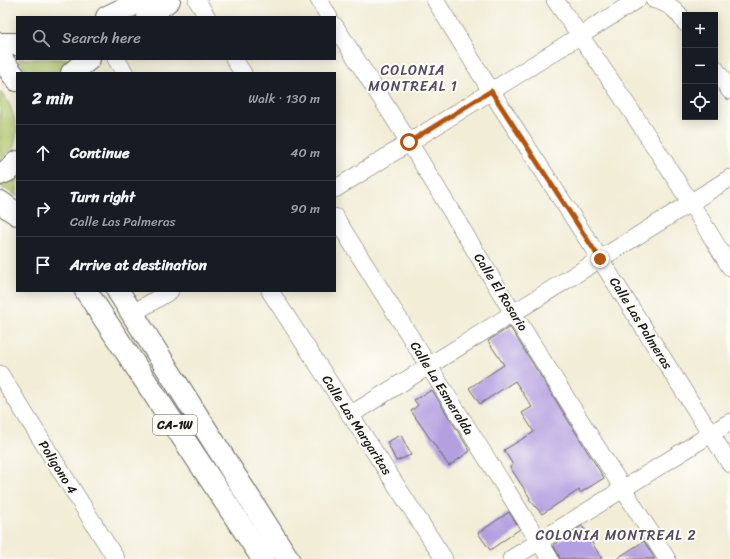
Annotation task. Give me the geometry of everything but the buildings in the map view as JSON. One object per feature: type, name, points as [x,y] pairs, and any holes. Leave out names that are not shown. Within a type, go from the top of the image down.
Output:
[{"type":"main road","points":[[109,16],[142,0]]},
{"type":"main road","points":[[149,16],[169,0]]},
{"type":"main road","points":[[0,44],[16,44]]},
{"type":"main road","points":[[0,57],[16,79]]},
{"type":"main road","points":[[73,72],[88,60]]},
{"type":"main road","points":[[0,174],[7,171],[16,163]]},
{"type":"main road","points":[[0,202],[16,213]]},
{"type":"main road","name":"CA-1W","points":[[87,292],[263,559]]},
{"type":"main road","name":"CA-1W","points":[[119,292],[288,559]]},
{"type":"street","points":[[197,0],[207,16]]},
{"type":"street","points":[[319,0],[328,16]]},
{"type":"street","name":"Calle Las Palmeras","points":[[435,0],[491,91],[730,464]]},
{"type":"street","points":[[555,0],[691,202],[730,267]]},
{"type":"street","points":[[336,188],[637,0]]},
{"type":"street","points":[[654,0],[661,1],[677,11],[682,18]]},
{"type":"street","name":"Calle El Rosario","points":[[336,28],[409,142],[513,313],[667,559]]},
{"type":"street","points":[[117,60],[124,72]]},
{"type":"street","points":[[235,60],[242,72]]},
{"type":"street","points":[[718,73],[730,91]]},
{"type":"street","points":[[350,415],[730,178]]},
{"type":"street","name":"Calle La Esmeralda","points":[[336,219],[550,559]]},
{"type":"street","points":[[132,314],[168,292]]},
{"type":"street","name":"Calle Las Margaritas","points":[[271,292],[444,559]]},
{"type":"street","name":"Poligono 4","points":[[0,374],[6,398],[116,559]]},
{"type":"street","points":[[511,559],[730,422]]},
{"type":"green space","points":[[19,60],[72,60],[59,72],[28,72]]},
{"type":"green space","points":[[0,91],[9,103],[14,117],[16,136],[14,147],[0,160]]},
{"type":"green space","points":[[16,177],[16,195],[0,186],[0,184]]},
{"type":"district","name":"COLONIA MONTREAL 1","points":[[413,78]]},
{"type":"district","name":"COLONIA MONTREAL 2","points":[[616,535]]},
{"type":"route","points":[[409,142],[491,91],[600,259]]}]
